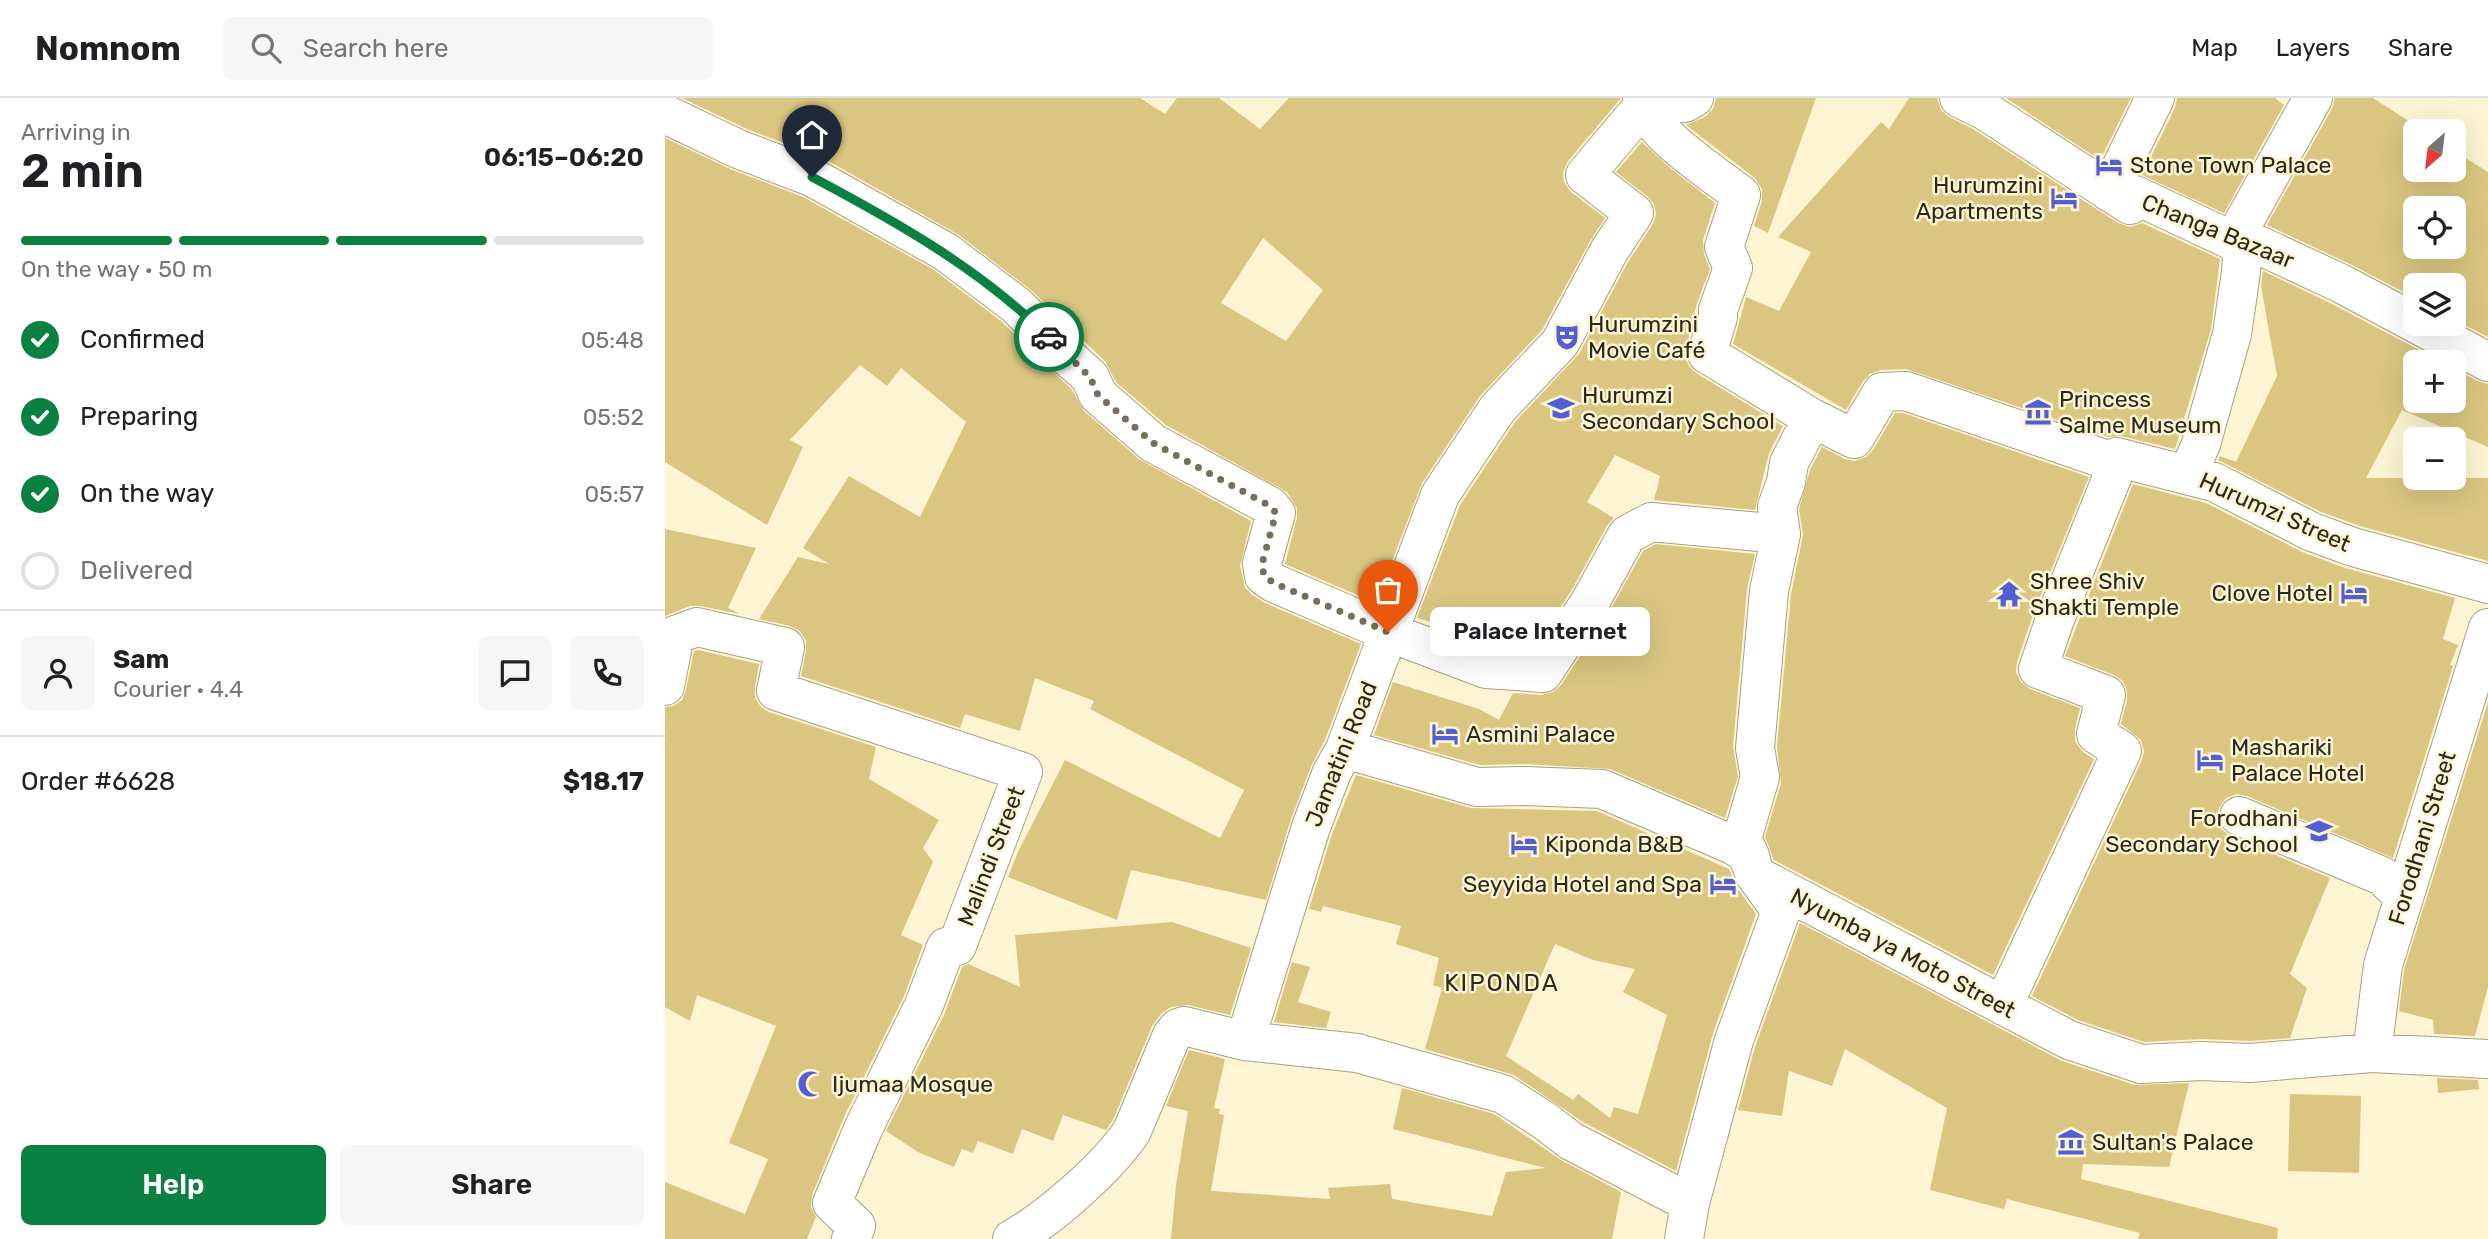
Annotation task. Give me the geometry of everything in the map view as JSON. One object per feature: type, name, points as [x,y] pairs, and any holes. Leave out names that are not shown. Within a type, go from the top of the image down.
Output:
[{"type":"street","points":[[1643,102],[1685,103],[1694,98]]},
{"type":"street","name":"Changa Bazaar","points":[[1959,98],[1984,110],[2130,205],[2135,195],[2238,241],[2252,242],[2403,316]]},
{"type":"street","points":[[2109,192],[2155,98]]},
{"type":"street","points":[[2188,474],[2201,444],[2232,334],[2241,272],[2238,241],[2313,98]]},
{"type":"street","points":[[1012,1239],[1038,1224],[1099,1169],[1125,1141],[1132,1131],[1172,1035],[1178,1028],[1192,1027],[1245,1041],[1357,1053],[1503,1094],[1687,1221],[1734,1040],[1781,911],[1755,875],[1742,839],[1760,777],[1755,748],[1769,591],[1781,534],[1777,507],[1786,482],[1789,463],[1812,418],[1707,354],[1718,310],[1733,268],[1724,247],[1741,195],[1666,137],[1643,102]]},
{"type":"street","name":"Jamatini Road","points":[[1245,1041],[1311,827],[1332,772],[1345,749],[1440,495],[1498,408],[1560,343],[1609,251],[1634,212],[1585,175],[1643,102]]},
{"type":"street","points":[[665,114],[738,149],[812,177],[946,252],[1016,305],[1080,366],[1092,380],[1098,395],[1153,443],[1270,506],[1276,513],[1262,564],[1264,576],[1274,583],[1388,632],[1486,669],[1543,673],[1590,602],[1627,535],[1651,522],[1781,534]]},
{"type":"street","name":"Changa Bazaar","points":[[2440,336],[2488,362]]},
{"type":"street","name":"Hurumzi Street","points":[[1812,418],[1854,439],[1882,392],[1906,391],[2112,462],[2116,457],[2214,482],[2312,532],[2353,547],[2488,584]]},
{"type":"street","points":[[2003,1006],[2122,751],[2096,734],[2106,695],[2038,669],[2055,619],[2113,475],[2112,462]]},
{"type":"street","name":"Malindi Street","points":[[665,686],[675,635],[697,627],[785,648],[776,691],[1023,772],[957,946],[946,947],[924,1005],[832,1203],[856,1226],[851,1239]]},
{"type":"street","name":"Forodhani Street","points":[[2372,1053],[2383,965],[2488,628]]},
{"type":"street","name":"Nyumba ya Moto Street","points":[[1345,749],[1477,787],[1602,789],[1733,845],[1747,854],[1755,875],[2069,1040],[2141,1063],[2250,1063],[2372,1053],[2488,1059]]},
{"type":"street","points":[[2239,816],[2382,876],[2403,896]]},
{"type":"building","points":[[682,98],[1140,98],[1165,114],[1177,98],[1219,98],[1260,129],[1289,98],[1621,98],[1568,161],[1563,172],[1564,182],[1571,192],[1605,218],[1542,330],[1480,396],[1422,483],[1376,603],[1285,564],[1297,518],[1297,508],[1287,492],[1166,425],[1116,382],[1105,361],[1031,290],[959,235],[823,158],[747,129]],"holes":[[[1263,238],[1323,290],[1286,341],[1221,303]]]},
{"type":"building","points":[[1716,98],[1816,98],[1768,233],[1754,226],[1762,201],[1762,189],[1755,178],[1686,125],[1705,117],[1713,109]]},
{"type":"building","points":[[1909,98],[1937,98],[1941,110],[1949,117],[1973,129],[2118,223],[2130,227],[2142,223],[2220,259],[2211,329],[2175,449],[2121,436],[2108,437],[1906,369],[1881,370],[1870,374],[1846,410],[1733,344],[1746,297],[1779,311],[1811,252],[1778,237],[1881,122],[1889,129]]},
{"type":"building","points":[[2006,98],[2131,98],[2100,160]]},
{"type":"building","points":[[2177,98],[2275,98],[2284,105],[2224,213],[2142,175],[2175,108]]},
{"type":"building","points":[[2335,98],[2373,98],[2405,119],[2403,119],[2403,182],[2466,182],[2466,158],[2488,172],[2488,337],[2466,326],[2466,273],[2403,273],[2403,292],[2267,225],[2332,109]]},
{"type":"building","points":[[665,138],[730,169],[803,197],[934,270],[1002,322],[1072,390],[1084,411],[1139,459],[1251,521],[1240,566],[1245,587],[1251,594],[1265,603],[1361,644],[1325,740],[1312,764],[1291,819],[1266,900],[1131,870],[1117,920],[1008,877],[1065,760],[1220,838],[1244,790],[1090,709],[1094,701],[1035,678],[1020,731],[965,714],[960,728],[801,676],[806,641],[800,631],[759,619],[798,557],[829,564],[803,548],[849,476],[920,517],[966,422],[901,368],[887,386],[860,365],[790,440],[803,447],[767,525],[665,462]]},
{"type":"building","points":[[1642,142],[1715,203],[1703,240],[1704,255],[1710,269],[1697,303],[1686,348],[1685,357],[1689,366],[1696,373],[1783,426],[1769,453],[1755,510],[1654,500],[1660,476],[1615,455],[1587,502],[1614,518],[1608,524],[1571,591],[1532,650],[1492,647],[1465,632],[1417,618],[1460,505],[1515,422],[1579,354],[1628,262],[1653,224],[1656,214],[1654,204],[1616,172]]},
{"type":"building","points":[[2263,271],[2419,350],[2403,350],[2403,410],[2366,478],[2403,478],[2403,490],[2466,490],[2466,478],[2488,478],[2488,561],[2360,526],[2321,512],[2218,460],[2220,456],[2236,462],[2277,376],[2261,286]]},
{"type":"building","points":[[2466,375],[2488,384],[2488,447],[2466,438],[2466,427],[2442,427],[2409,413],[2466,413]]},
{"type":"building","points":[[1895,413],[1903,413],[2089,477],[2034,612],[2016,672],[2021,682],[2030,689],[2080,708],[2075,741],[2083,752],[2094,759],[1993,975],[1774,860],[1765,837],[1781,783],[1777,747],[1791,594],[1803,535],[1799,509],[1810,470],[1822,447],[1845,459],[1855,461],[1866,457]]},
{"type":"building","points":[[2133,484],[2206,503],[2302,552],[2345,568],[2455,598],[2443,639],[2458,645],[2450,665],[2453,666],[2393,858],[2247,796],[2237,794],[2226,798],[2219,808],[2217,818],[2221,829],[2230,836],[2330,878],[2290,974],[2307,988],[2290,1038],[2144,1042],[2078,1020],[2032,996],[2144,751],[2141,740],[2121,724],[2127,700],[2123,681],[2065,656]]},
{"type":"building","points":[[665,529],[756,548],[728,608],[740,614],[690,606],[665,616]]},
{"type":"building","points":[[1656,544],[1755,554],[1747,589],[1733,746],[1738,776],[1725,818],[1610,769],[1525,764],[1480,765],[1374,735],[1393,682],[1479,709],[1499,720],[1513,693],[1541,695],[1553,692],[1561,685],[1608,614],[1643,551]]},
{"type":"building","points":[[694,651],[759,664],[755,698],[761,707],[876,747],[869,779],[939,820],[923,848],[933,862],[901,935],[923,945],[904,996],[844,1117],[812,1195],[811,1207],[816,1217],[807,1239],[665,1239],[665,1182],[745,1214],[768,1159],[729,1143],[776,1026],[697,995],[690,1021],[665,1007],[665,707],[673,706],[682,700]]},
{"type":"building","points":[[2488,702],[2488,987],[2475,1036],[2434,1034],[2433,1020],[2399,1011],[2404,970]]},
{"type":"building","points":[[1356,775],[1471,808],[1597,811],[1729,869],[1737,888],[1756,914],[1713,1033],[1676,1171],[1583,1122],[1514,1075],[1425,1049],[1442,988],[1433,985],[1439,958],[1396,944],[1401,926],[1323,906],[1321,912],[1309,909],[1332,834]],"holes":[[[1555,944],[1593,960],[1635,969],[1623,992],[1667,1015],[1638,1114],[1614,1107],[1610,1118],[1578,1094],[1573,1100],[1506,1056]]]},
{"type":"building","points":[[1172,922],[1251,948],[1230,1015],[1188,1005],[1171,1007],[1161,1014],[1152,1026],[1113,1120],[1106,1130],[1063,1115],[1053,1141],[1022,1129],[1013,1154],[978,1141],[973,1153],[962,1149],[954,1167],[918,1152],[886,1131],[944,1015],[962,967],[968,964],[1020,987],[1015,935]]},
{"type":"building","points":[[1800,923],[2062,1061],[2135,1085],[2189,1083],[2169,1167],[2083,1164],[2081,1179],[2278,1228],[2277,1239],[2138,1239],[2140,1233],[2007,1199],[2004,1209],[1930,1190],[1947,1108],[1845,1049],[1832,1086],[1789,1071],[1782,1116],[1738,1110],[1755,1047]]},
{"type":"building","points":[[1292,962],[1310,967],[1298,1002],[1331,1012],[1326,1028],[1274,1022]]},
{"type":"building","points":[[1189,1050],[1225,1059],[1214,1108],[1220,1109],[1219,1114],[1224,1115],[1211,1191],[1330,1199],[1328,1188],[1390,1184],[1392,1199],[1492,1216],[1506,1172],[1546,1168],[1393,1129],[1402,1088],[1494,1114],[1561,1160],[1621,1192],[1612,1239],[1171,1239],[1176,1185],[1188,1111],[1166,1106]]},
{"type":"building","points":[[2437,1078],[2478,1080],[2479,1089],[2438,1093]]},
{"type":"building","points":[[2290,1094],[2361,1096],[2359,1173],[2288,1171]]},
{"type":"way so far","points":[[1049,337],[1090,377],[1098,395],[1153,443],[1270,506],[1276,513],[1262,564],[1264,576],[1274,583],[1388,632]]},
{"type":"place","name":"Stone Town Palace","points":[[2109,165]]},
{"type":"place","name":"Hurumzini Apartments","points":[[2064,198]]},
{"type":"place","name":"Hurumzini Movie Café","points":[[1567,337]]},
{"type":"place","name":"Hurumzi Secondary School","points":[[1561,408]]},
{"type":"place","name":"Princess Salme Museum","points":[[2038,412]]},
{"type":"place","name":"Clove Hotel","points":[[2354,593]]},
{"type":"place","name":"Shree Shiv Shakti Temple","points":[[2009,594]]},
{"type":"place","name":"Palace Internet","points":[[1388,632]]},
{"type":"place","name":"Asmini Palace","points":[[1445,734]]},
{"type":"place","name":"Mashariki Palace Hotel","points":[[2210,760]]},
{"type":"place","name":"Forodhani Secondary School","points":[[2319,831]]},
{"type":"place","name":"Kiponda B&B","points":[[1524,844]]},
{"type":"place","name":"Seyyida Hotel and Spa","points":[[1723,884]]},
{"type":"place","name":"Ijumaa Mosque","points":[[811,1084]]},
{"type":"place","name":"Sultan's Palace","points":[[2071,1142]]},
{"type":"district","name":"KIPONDA","points":[[1502,983]]},
{"type":"route","points":[[812,177],[946,252],[1016,305],[1049,337]]}]
